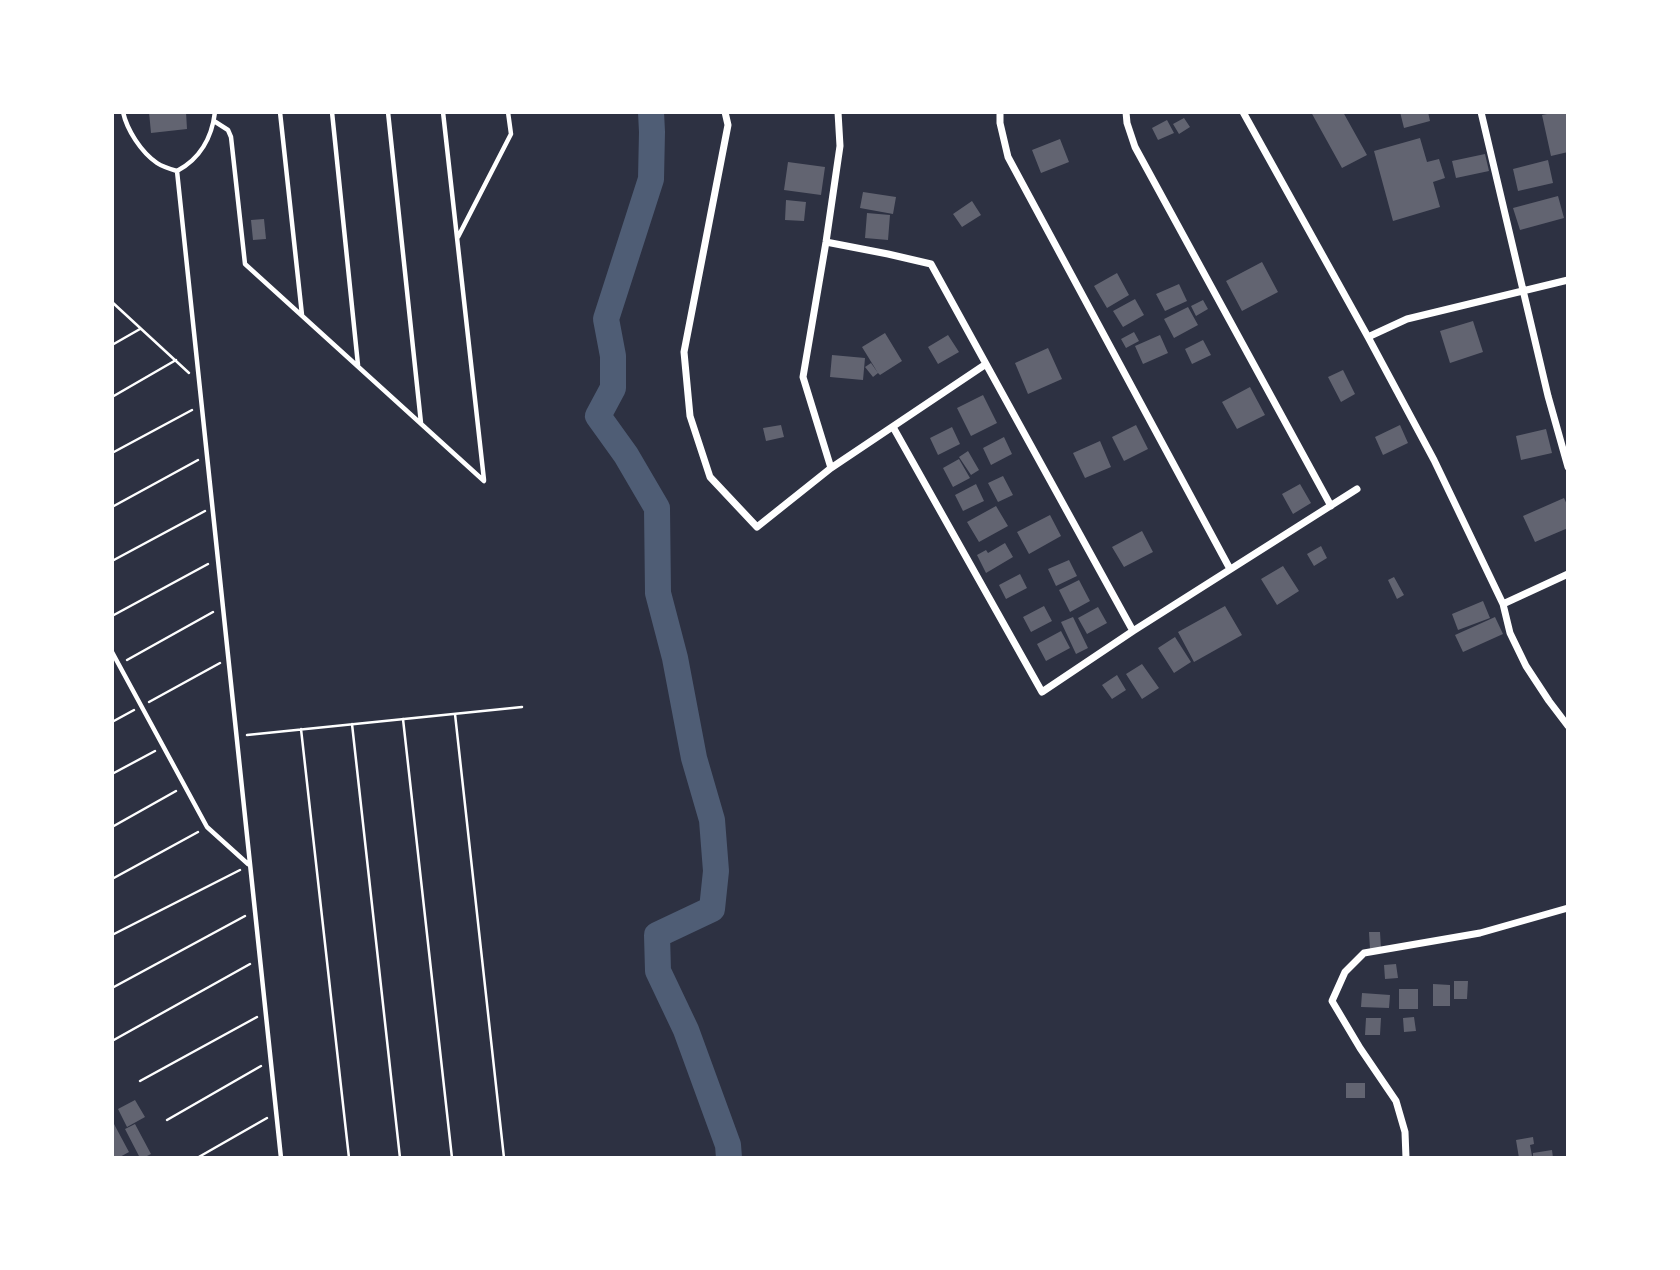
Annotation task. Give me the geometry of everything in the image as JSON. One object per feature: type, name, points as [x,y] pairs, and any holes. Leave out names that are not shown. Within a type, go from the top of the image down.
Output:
[{"type":"street","points":[[725,112],[728,125],[684,352],[690,416],[710,477],[757,527],[831,468],[986,364]]},
{"type":"street","points":[[831,468],[803,377],[841,146],[838,112]]},
{"type":"street","points":[[1000,112],[1008,157],[1230,569]]},
{"type":"street","points":[[1126,112],[1135,147],[1331,506]]},
{"type":"street","points":[[1243,112],[1434,460],[1503,604],[1510,633],[1526,666],[1568,726]]},
{"type":"street","points":[[1481,112],[1548,396],[1568,467]]},
{"type":"street","points":[[826,242],[931,264],[1133,631]]},
{"type":"street","points":[[1368,337],[1407,318],[1568,280]]},
{"type":"street","points":[[893,428],[1042,692],[1357,489]]},
{"type":"street","points":[[1503,604],[1568,574]]},
{"type":"street","points":[[1406,1158],[1405,1132],[1396,1101],[1332,1001],[1345,972],[1364,953],[1480,933],[1568,908]]},
{"type":"lane","points":[[123,112],[137,142],[154,162],[177,171],[191,164],[199,154],[209,137],[215,112]]},
{"type":"lane","points":[[280,112],[302,316]]},
{"type":"lane","points":[[332,112],[358,366]]},
{"type":"lane","points":[[388,112],[421,424]]},
{"type":"lane","points":[[214,121],[228,130],[231,137],[245,264],[484,481],[443,112]]},
{"type":"lane","points":[[458,238],[510,134],[508,112]]},
{"type":"lane","points":[[177,171],[281,1158]]},
{"type":"lane","points":[[112,652],[207,827],[250,866]]},
{"type":"path","points":[[112,302],[200,383]]},
{"type":"path","points":[[112,345],[141,328]]},
{"type":"path","points":[[112,397],[176,360]]},
{"type":"path","points":[[112,453],[202,404]]},
{"type":"path","points":[[112,507],[207,455]]},
{"type":"path","points":[[112,561],[212,507]]},
{"type":"path","points":[[112,616],[218,559]]},
{"type":"path","points":[[118,664],[223,607]]},
{"type":"path","points":[[112,722],[228,659]]},
{"type":"path","points":[[236,736],[522,707]]},
{"type":"path","points":[[454,713],[504,1158]]},
{"type":"path","points":[[403,719],[452,1158]]},
{"type":"path","points":[[352,724],[400,1158]]},
{"type":"path","points":[[301,729],[349,1158]]},
{"type":"path","points":[[112,774],[163,747]]},
{"type":"path","points":[[112,827],[185,787]]},
{"type":"path","points":[[112,879],[207,827]]},
{"type":"path","points":[[112,935],[250,866]]},
{"type":"path","points":[[112,988],[255,911]]},
{"type":"path","points":[[113,1041],[260,959]]},
{"type":"path","points":[[140,1081],[266,1012]]},
{"type":"path","points":[[167,1119],[271,1061]]},
{"type":"path","points":[[197,1158],[276,1113]]},
{"type":"building","points":[[149,112],[186,112],[187,129],[151,133]]},
{"type":"building","points":[[1311,112],[1343,112],[1367,155],[1342,168]]},
{"type":"building","points":[[1400,112],[1428,112],[1430,121],[1404,128]]},
{"type":"building","points":[[1568,112],[1568,152],[1551,156],[1542,115]]},
{"type":"building","points":[[1184,118],[1190,127],[1179,134],[1173,124]]},
{"type":"building","points":[[1167,120],[1174,133],[1158,140],[1152,128]]},
{"type":"building","points":[[1420,138],[1427,162],[1439,159],[1445,178],[1433,182],[1440,207],[1393,221],[1374,151]]},
{"type":"building","points":[[1060,139],[1069,162],[1041,173],[1032,150]]},
{"type":"building","points":[[1485,154],[1489,171],[1456,178],[1452,161]]},
{"type":"building","points":[[1548,160],[1553,183],[1518,191],[1513,169]]},
{"type":"building","points":[[788,162],[825,167],[821,195],[784,190]]},
{"type":"building","points":[[863,192],[896,197],[893,214],[860,208]]},
{"type":"building","points":[[1558,196],[1564,218],[1520,230],[1513,208]]},
{"type":"building","points":[[786,200],[806,202],[804,221],[785,220]]},
{"type":"building","points":[[972,201],[981,215],[962,227],[953,214]]},
{"type":"building","points":[[867,213],[890,215],[888,240],[865,238]]},
{"type":"building","points":[[264,219],[266,239],[253,240],[251,220]]},
{"type":"building","points":[[1262,262],[1278,292],[1242,311],[1226,281]]},
{"type":"building","points":[[1117,273],[1129,295],[1107,308],[1094,286]]},
{"type":"building","points":[[1179,284],[1187,301],[1165,311],[1156,294]]},
{"type":"building","points":[[1135,299],[1144,315],[1123,327],[1113,311]]},
{"type":"building","points":[[1203,300],[1208,309],[1196,316],[1191,306]]},
{"type":"building","points":[[1188,307],[1198,325],[1174,338],[1164,319]]},
{"type":"building","points":[[1473,321],[1483,352],[1450,363],[1440,331]]},
{"type":"building","points":[[1134,332],[1139,341],[1126,348],[1121,339]]},
{"type":"building","points":[[885,333],[902,361],[880,375],[862,347]]},
{"type":"building","points":[[948,335],[959,352],[938,364],[928,347]]},
{"type":"building","points":[[1160,335],[1168,353],[1143,364],[1135,346]]},
{"type":"building","points":[[1203,340],[1211,355],[1192,364],[1185,349]]},
{"type":"building","points":[[1048,348],[1062,379],[1028,394],[1015,363]]},
{"type":"building","points":[[832,355],[865,358],[863,380],[830,377]]},
{"type":"building","points":[[871,363],[878,373],[873,377],[865,367]]},
{"type":"building","points":[[1343,370],[1355,394],[1341,402],[1328,377]]},
{"type":"building","points":[[1250,387],[1265,415],[1237,429],[1222,402]]},
{"type":"building","points":[[983,395],[997,423],[971,436],[957,408]]},
{"type":"building","points":[[781,425],[784,437],[766,441],[763,428]]},
{"type":"building","points":[[1136,425],[1148,449],[1124,461],[1112,437]]},
{"type":"building","points":[[1400,425],[1408,443],[1383,455],[1375,437]]},
{"type":"building","points":[[952,427],[960,444],[938,455],[930,438]]},
{"type":"building","points":[[1546,429],[1552,453],[1521,460],[1516,436]]},
{"type":"building","points":[[1004,437],[1012,454],[991,465],[983,448]]},
{"type":"building","points":[[1100,441],[1111,467],[1085,478],[1073,453]]},
{"type":"building","points":[[968,451],[979,470],[971,475],[959,457]]},
{"type":"building","points":[[959,459],[970,478],[953,487],[943,468]]},
{"type":"building","points":[[1003,476],[1013,495],[998,502],[988,483]]},
{"type":"building","points":[[976,484],[984,501],[963,511],[955,495]]},
{"type":"building","points":[[1300,484],[1311,503],[1293,514],[1282,494]]},
{"type":"building","points":[[1564,498],[1568,507],[1568,528],[1535,542],[1523,516]]},
{"type":"building","points":[[996,506],[1008,526],[979,542],[967,522]]},
{"type":"building","points":[[1050,515],[1061,536],[1029,554],[1017,532]]},
{"type":"building","points":[[1142,531],[1153,552],[1124,567],[1112,547]]},
{"type":"building","points":[[1005,543],[1013,557],[986,573],[977,555],[986,550],[988,553]]},
{"type":"building","points":[[1321,546],[1327,558],[1314,566],[1307,554]]},
{"type":"building","points":[[1069,560],[1077,576],[1056,586],[1048,569]]},
{"type":"building","points":[[1283,566],[1299,591],[1277,605],[1261,579]]},
{"type":"building","points":[[1020,574],[1027,588],[1006,599],[999,585]]},
{"type":"building","points":[[1394,577],[1404,595],[1397,599],[1388,580]]},
{"type":"building","points":[[1079,580],[1090,601],[1070,612],[1059,590]]},
{"type":"building","points":[[1483,601],[1490,618],[1458,630],[1452,614]]},
{"type":"building","points":[[1044,606],[1052,621],[1031,632],[1023,617]]},
{"type":"building","points":[[1225,606],[1242,635],[1194,662],[1178,632]]},
{"type":"building","points":[[1098,607],[1107,623],[1087,634],[1078,618]]},
{"type":"building","points":[[1073,617],[1088,648],[1076,654],[1061,622]]},
{"type":"building","points":[[1495,617],[1503,634],[1463,652],[1455,635]]},
{"type":"building","points":[[1061,631],[1070,648],[1046,661],[1037,644]]},
{"type":"building","points":[[1175,637],[1191,662],[1174,673],[1158,648]]},
{"type":"building","points":[[1142,664],[1159,688],[1142,699],[1126,674]]},
{"type":"building","points":[[1117,675],[1126,690],[1112,699],[1102,685]]},
{"type":"building","points":[[1369,932],[1380,932],[1381,949],[1370,949]]},
{"type":"building","points":[[1396,964],[1398,978],[1385,979],[1384,965]]},
{"type":"building","points":[[1454,981],[1468,981],[1467,999],[1454,999]]},
{"type":"building","points":[[1433,984],[1450,985],[1450,1006],[1433,1006]]},
{"type":"building","points":[[1399,989],[1418,989],[1418,1009],[1399,1009]]},
{"type":"building","points":[[1362,993],[1390,995],[1389,1008],[1361,1007]]},
{"type":"building","points":[[1414,1017],[1416,1031],[1404,1032],[1403,1018]]},
{"type":"building","points":[[1366,1018],[1381,1018],[1380,1035],[1365,1035]]},
{"type":"building","points":[[1346,1083],[1365,1083],[1365,1098],[1346,1098]]},
{"type":"building","points":[[135,1100],[145,1117],[127,1127],[118,1109]]},
{"type":"building","points":[[114,1124],[129,1152],[118,1158],[112,1158]]},
{"type":"building","points":[[135,1124],[151,1154],[143,1158],[140,1158],[125,1129]]},
{"type":"building","points":[[1533,1137],[1534,1144],[1530,1145],[1532,1156],[1519,1158],[1516,1140]]},
{"type":"building","points":[[1552,1150],[1553,1158],[1533,1158],[1533,1153]]},
{"type":"waterway","points":[[651,112],[651,179],[606,319],[613,356],[613,388],[598,416],[626,455],[657,508],[658,593],[675,658],[694,758],[712,820],[716,871],[712,909],[657,935],[658,971],[686,1030],[728,1145],[729,1158]]}]
